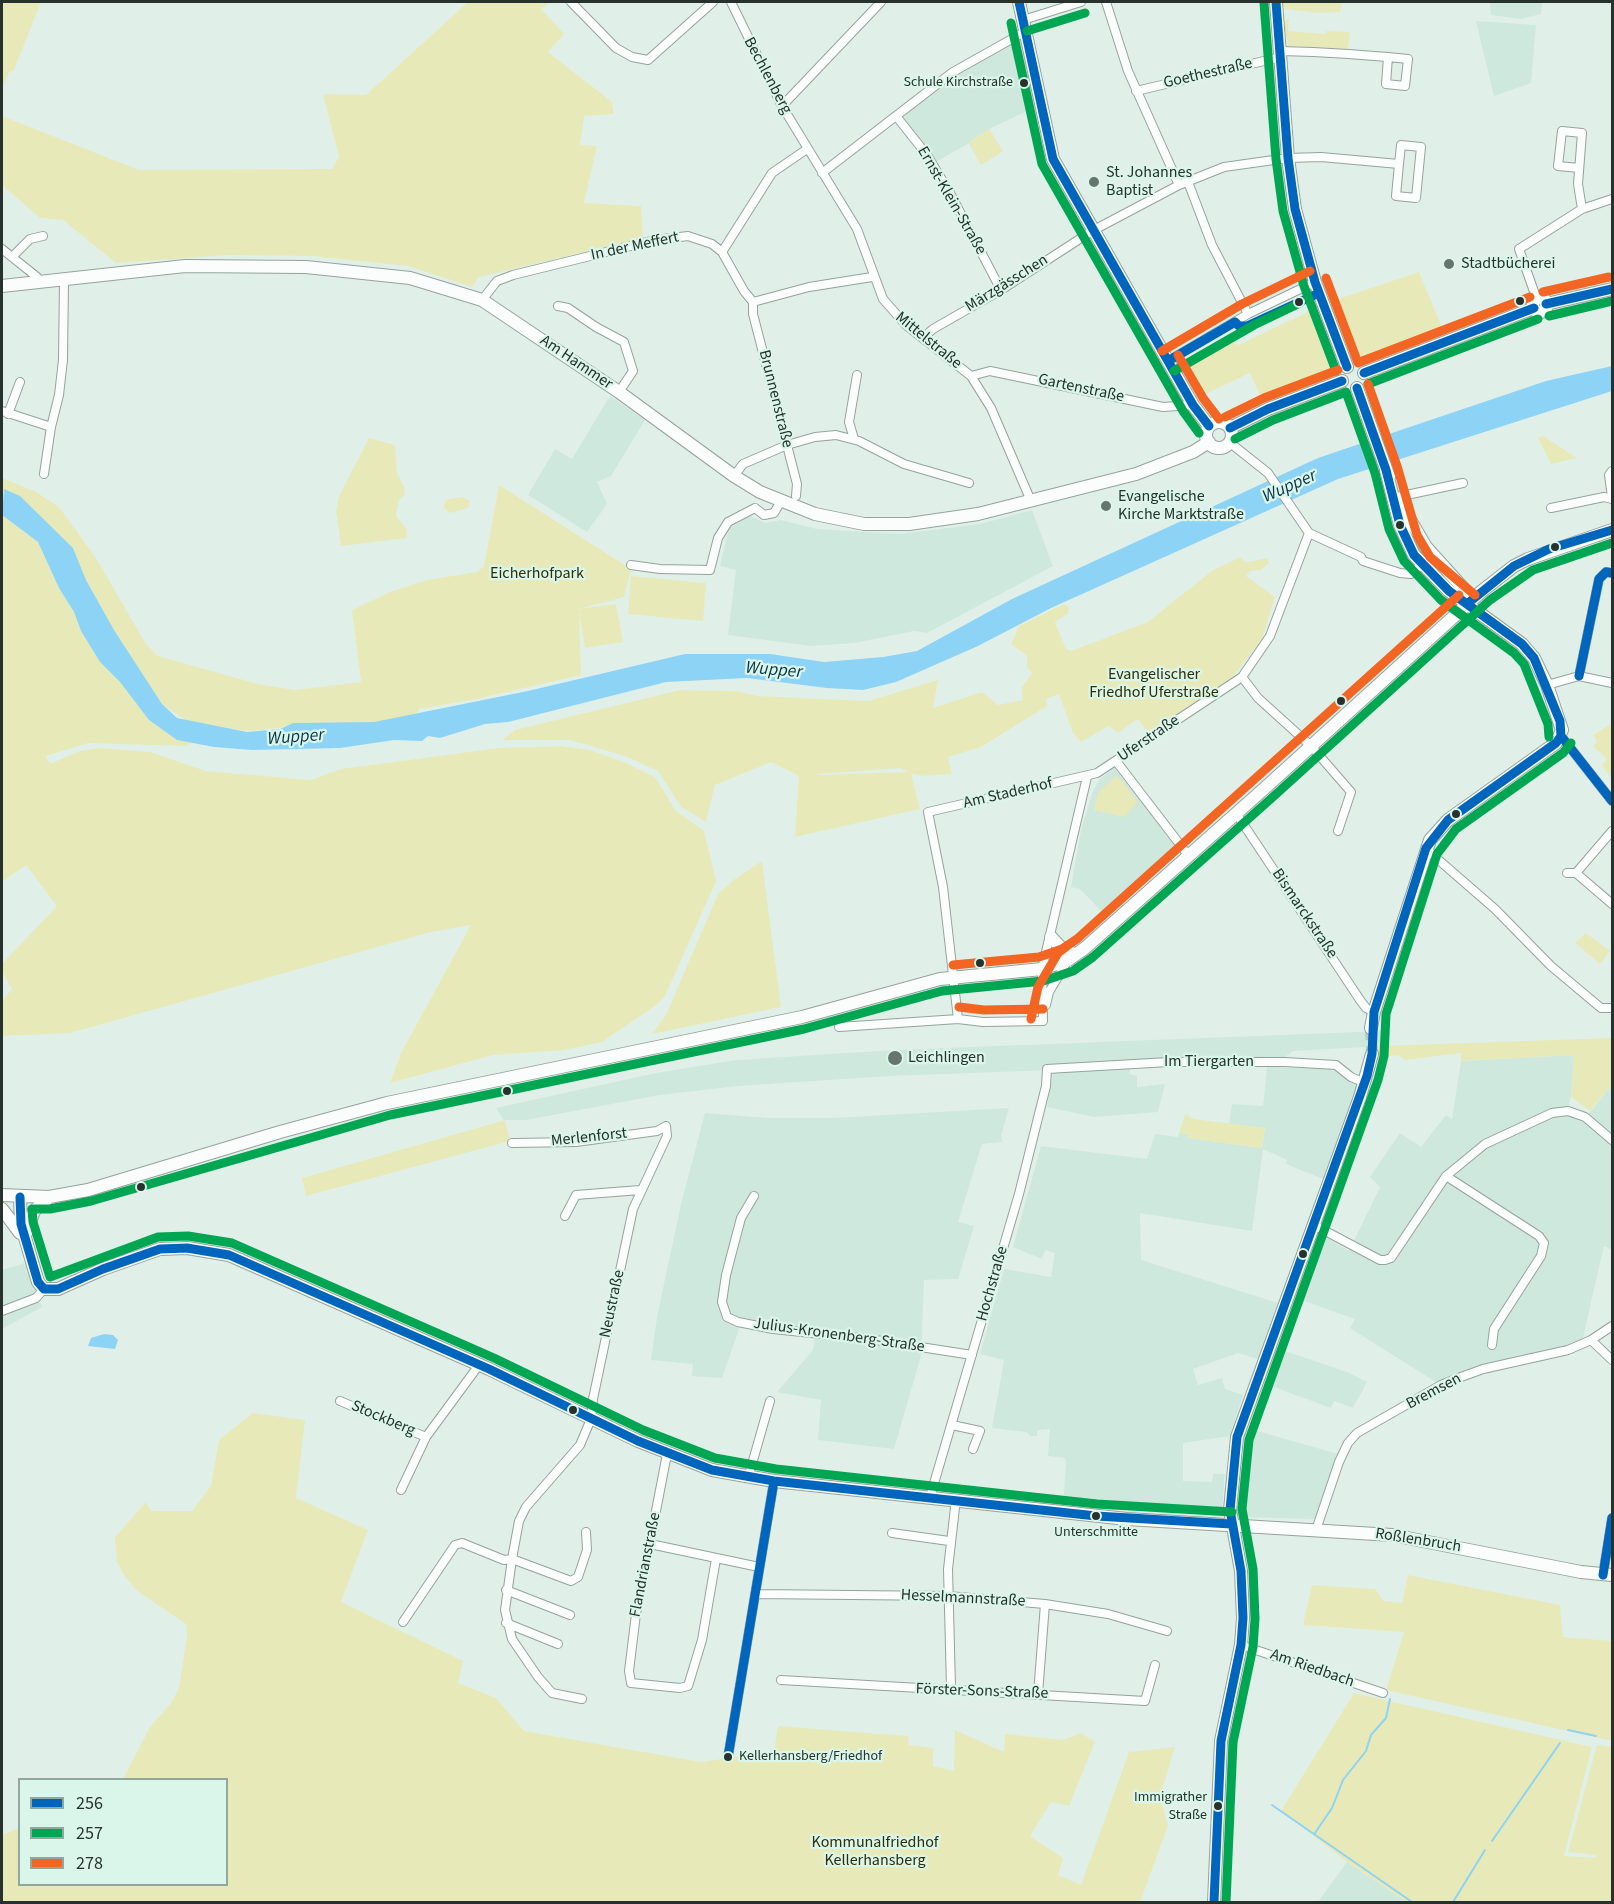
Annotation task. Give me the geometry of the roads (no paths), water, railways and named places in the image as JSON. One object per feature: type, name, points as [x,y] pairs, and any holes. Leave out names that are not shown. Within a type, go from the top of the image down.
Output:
[{"type":"main road","points":[[1019,2],[1049,148],[1092,231],[1193,405],[1209,426]]},
{"type":"main road","points":[[1276,2],[1288,158],[1295,209],[1315,282],[1347,367]]},
{"type":"main road","name":"Am Hammer","points":[[2,286],[185,266],[292,267],[373,272],[410,278],[482,300],[619,392],[734,476],[760,492],[829,517],[885,525],[963,517],[1136,474],[1194,452],[1209,442]]},
{"type":"main road","points":[[1364,373],[1539,304],[1612,290]]},
{"type":"main road","points":[[1357,366],[1364,373],[1364,382],[1357,388],[1351,388],[1342,381],[1343,370],[1347,367],[1357,366]]},
{"type":"main road","points":[[1230,428],[1268,408],[1342,381]]},
{"type":"main road","points":[[1357,388],[1374,432],[1406,540],[1421,565],[1467,604],[1522,644],[1534,658],[1562,726],[1561,736],[1448,820],[1435,833],[1426,849],[1374,1012],[1371,1028]]},
{"type":"main road","points":[[1222,422],[1230,428],[1232,435],[1229,442],[1219,447],[1209,442],[1206,434],[1209,426],[1222,422]]},
{"type":"main road","points":[[1386,470],[1397,497],[1426,547],[1463,588],[1467,604]]},
{"type":"main road","points":[[2,1195],[49,1197],[88,1190],[280,1132],[387,1103],[802,1017],[954,977],[1042,969],[1072,957],[1311,746],[1467,604],[1521,562],[1549,549],[1612,530]]},
{"type":"main road","points":[[1051,937],[1072,957]]},
{"type":"main road","points":[[1214,1902],[1221,1742],[1240,1645],[1244,1599],[1230,1510],[1237,1437],[1365,1083],[1372,1054]]},
{"type":"main road","points":[[20,1197],[21,1224],[41,1285],[58,1289],[103,1269],[160,1249],[187,1248],[213,1251],[243,1260],[479,1365],[667,1454],[712,1470],[748,1478],[1128,1519],[1231,1524]]},
{"type":"main road","points":[[25,1239],[34,1211],[49,1197]]},
{"type":"main road","points":[[2,1209],[25,1239]]},
{"type":"main road","name":"Roßlenbruch","points":[[1231,1524],[1410,1538],[1608,1575]]},
{"type":"street","points":[[571,2],[616,48],[632,57],[648,60],[713,2]]},
{"type":"street","name":"Bechlenberg","points":[[730,2],[782,106],[807,149]]},
{"type":"street","points":[[782,106],[881,2]]},
{"type":"street","points":[[822,173],[954,72],[1024,26],[1081,2]]},
{"type":"street","points":[[1106,2],[1136,91],[1248,314]]},
{"type":"street","name":"Goethestraße","points":[[1136,91],[1281,54],[1388,57]]},
{"type":"street","name":"Ernst-Klein-Straße","points":[[896,116],[927,155],[950,193],[1001,290]]},
{"type":"street","points":[[1579,168],[1558,166],[1562,131],[1582,133],[1579,168],[1579,197],[1582,209]]},
{"type":"street","points":[[1401,145],[1421,147],[1416,198],[1396,196],[1399,164],[1401,145]]},
{"type":"street","points":[[807,149],[772,173],[723,252],[744,291],[753,302],[809,286],[872,277]]},
{"type":"street","name":"Mittelstraße","points":[[807,149],[857,229],[872,277],[892,313],[971,376],[991,408],[1028,501]]},
{"type":"street","name":"Märzgässchen","points":[[923,338],[933,329],[1001,290],[1092,231],[1184,183],[1224,167],[1288,158],[1321,157],[1399,164]]},
{"type":"street","points":[[1539,304],[1519,249],[1582,209],[1612,199]]},
{"type":"street","points":[[13,256],[30,239],[43,236]]},
{"type":"street","name":"In der Meffert","points":[[482,300],[497,281],[513,275],[655,240],[688,236],[712,244],[723,252]]},
{"type":"street","points":[[2,249],[37,277],[39,283]]},
{"type":"street","points":[[44,474],[51,427],[59,395],[63,360],[64,280]]},
{"type":"street","points":[[1168,361],[1248,314],[1315,282]]},
{"type":"street","name":"Brunnenstraße","points":[[753,302],[753,314],[797,484],[796,496]]},
{"type":"street","points":[[558,306],[568,308],[624,342],[633,371],[619,392]]},
{"type":"street","name":"Gartenstraße","points":[[971,376],[990,371],[1164,406],[1193,405]]},
{"type":"street","points":[[854,439],[849,422],[857,375]]},
{"type":"street","points":[[20,382],[5,412],[51,427]]},
{"type":"street","points":[[734,476],[743,464],[787,445],[815,437],[836,435],[854,439],[902,463],[969,483]]},
{"type":"street","points":[[1229,442],[1268,473],[1309,534],[1361,557],[1363,561],[1400,573],[1411,574],[1421,565]]},
{"type":"street","points":[[1551,507],[1604,497],[1612,498],[1609,476],[1612,471]]},
{"type":"street","points":[[1397,497],[1463,483]]},
{"type":"street","points":[[632,565],[660,569],[710,570],[718,538],[728,522],[754,508],[760,492]]},
{"type":"street","points":[[754,508],[764,514],[774,513],[781,501]]},
{"type":"street","name":"Uferstraße","points":[[1087,777],[1116,761],[1242,677],[1270,636],[1309,534]]},
{"type":"street","points":[[1579,675],[1599,579],[1606,572],[1612,573]]},
{"type":"street","points":[[1547,686],[1579,675],[1612,683]]},
{"type":"street","points":[[1242,677],[1258,698],[1311,746],[1351,792],[1338,831]]},
{"type":"street","points":[[1561,736],[1612,801]]},
{"type":"street","points":[[1116,761],[1188,855]]},
{"type":"street","points":[[1043,1021],[1042,969],[1087,777]]},
{"type":"street","name":"Am Staderhof","points":[[954,977],[943,887],[928,812],[1087,777]]},
{"type":"street","name":"Bismarckstraße","points":[[1236,813],[1360,1000],[1366,1008],[1374,1012]]},
{"type":"street","points":[[1612,831],[1571,873],[1612,904]]},
{"type":"street","points":[[1426,849],[1495,909],[1551,966],[1602,1008],[1612,1008]]},
{"type":"street","points":[[1043,1021],[1048,992],[1072,957]]},
{"type":"street","points":[[954,977],[958,1019]]},
{"type":"street","points":[[839,1027],[958,1019],[983,1022],[1043,1021]]},
{"type":"street","name":"Im Tiergarten","points":[[1047,1069],[1168,1062],[1285,1062],[1336,1065],[1351,1077],[1365,1083]]},
{"type":"street","name":"Hochstraße","points":[[930,1497],[1032,1144],[1046,1086],[1047,1069]]},
{"type":"street","points":[[1314,1225],[1380,1260],[1385,1260],[1390,1258],[1446,1176],[1485,1144],[1552,1113],[1568,1111],[1585,1117],[1612,1140]]},
{"type":"street","name":"Merlenforst","points":[[512,1143],[576,1142],[657,1131],[666,1126]]},
{"type":"street","name":"Neustraße","points":[[506,1623],[506,1590],[522,1514],[580,1445],[591,1419],[593,1399],[633,1209],[667,1136],[666,1126]]},
{"type":"street","points":[[1446,1176],[1539,1236],[1544,1243],[1540,1256],[1494,1329],[1492,1345]]},
{"type":"street","points":[[565,1216],[576,1195],[640,1190]]},
{"type":"street","name":"Julius-Kronenberg-Straße","points":[[754,1196],[741,1218],[726,1275],[722,1302],[727,1317],[738,1322],[773,1329],[869,1339],[972,1355]]},
{"type":"street","points":[[2,1311],[36,1298],[41,1285]]},
{"type":"street","name":"Bremsen","points":[[1316,1530],[1342,1455],[1357,1433],[1441,1385],[1482,1369],[1568,1350],[1591,1340],[1612,1326]]},
{"type":"street","points":[[1591,1340],[1612,1360]]},
{"type":"street","name":"Stockberg","points":[[401,1490],[426,1437],[479,1365]]},
{"type":"street","name":"Stockberg","points":[[340,1401],[426,1437]]},
{"type":"street","points":[[748,1478],[770,1401]]},
{"type":"street","points":[[952,1425],[980,1431],[972,1449]]},
{"type":"street","name":"Flandrianstraße","points":[[667,1454],[638,1605],[629,1677],[634,1683],[680,1688],[688,1686],[702,1640],[716,1558]]},
{"type":"street","points":[[728,1757],[774,1481]]},
{"type":"street","points":[[951,1688],[948,1596],[950,1541],[956,1499]]},
{"type":"street","points":[[1608,1575],[1612,1518]]},
{"type":"street","points":[[403,1622],[454,1545],[462,1542],[504,1560],[512,1559],[571,1581],[578,1577],[587,1550],[586,1532]]},
{"type":"street","points":[[891,1533],[950,1541]]},
{"type":"street","points":[[650,1544],[759,1567]]},
{"type":"street","points":[[506,1590],[570,1615]]},
{"type":"street","name":"Hesselmannstraße","points":[[756,1594],[948,1596],[1045,1604],[1108,1614],[1167,1631]]},
{"type":"street","points":[[1038,1694],[1045,1604]]},
{"type":"street","points":[[506,1623],[558,1644]]},
{"type":"street","points":[[506,1623],[524,1660],[552,1693],[582,1699]]},
{"type":"street","name":"Am Riedbach","points":[[1240,1645],[1383,1693]]},
{"type":"street","name":"Förster-Sons-Straße","points":[[781,1680],[909,1689],[951,1688],[1145,1701],[1155,1665]]},
{"type":"water","name":"Wupper","points":[[1612,366],[1612,391],[1338,479],[1051,608],[978,646],[896,682],[863,690],[747,678],[666,682],[508,722],[485,724],[440,738],[428,736],[422,741],[394,740],[340,748],[252,750],[214,747],[177,740],[149,720],[120,682],[100,662],[81,631],[74,612],[59,588],[38,542],[2,515],[4,489],[20,496],[73,548],[86,580],[114,630],[162,704],[177,718],[247,732],[280,729],[293,723],[374,722],[528,691],[685,654],[770,654],[824,662],[883,657],[917,651],[1012,599],[1318,458],[1546,381]]},
{"type":"water","points":[[104,1334],[113,1335],[118,1340],[115,1349],[88,1346],[91,1338]]},
{"type":"waterway","points":[[1315,1833],[1332,1808],[1343,1780],[1366,1751],[1371,1735],[1386,1718],[1390,1699]]},
{"type":"waterway","points":[[1568,1730],[1596,1736]]},
{"type":"waterway","points":[[1492,1841],[1560,1743]]},
{"type":"waterway","points":[[1272,1805],[1412,1902]]},
{"type":"waterway","points":[[1453,1902],[1485,1850]]},
{"type":"tunnel","points":[[1371,1028],[1372,1054]]},
{"type":"place","name":"Schule Kirchstraße","points":[[1024,83]]},
{"type":"place","name":"St. Johannes Baptist","points":[[1094,182]]},
{"type":"place","name":"Stadtbücherei","points":[[1449,264]]},
{"type":"place","name":"Evangelische Kirche Marktstraße","points":[[1106,506]]},
{"type":"place","name":"Leichlingen","points":[[895,1058]]},
{"type":"place","name":"Unterschmitte","points":[[1096,1516]]},
{"type":"place","name":"Kellerhansberg/Friedhof","points":[[728,1757]]},
{"type":"place","name":"Immigrather Straße","points":[[1218,1806]]},
{"type":"park label","name":"Eicherhofpark","points":[[537,574]]},
{"type":"park label","name":"Evangelischer Friedhof Uferstraße","points":[[1154,684]]},
{"type":"park label","name":"Kommunalfriedhof Kellerhansberg","points":[[875,1852]]}]
